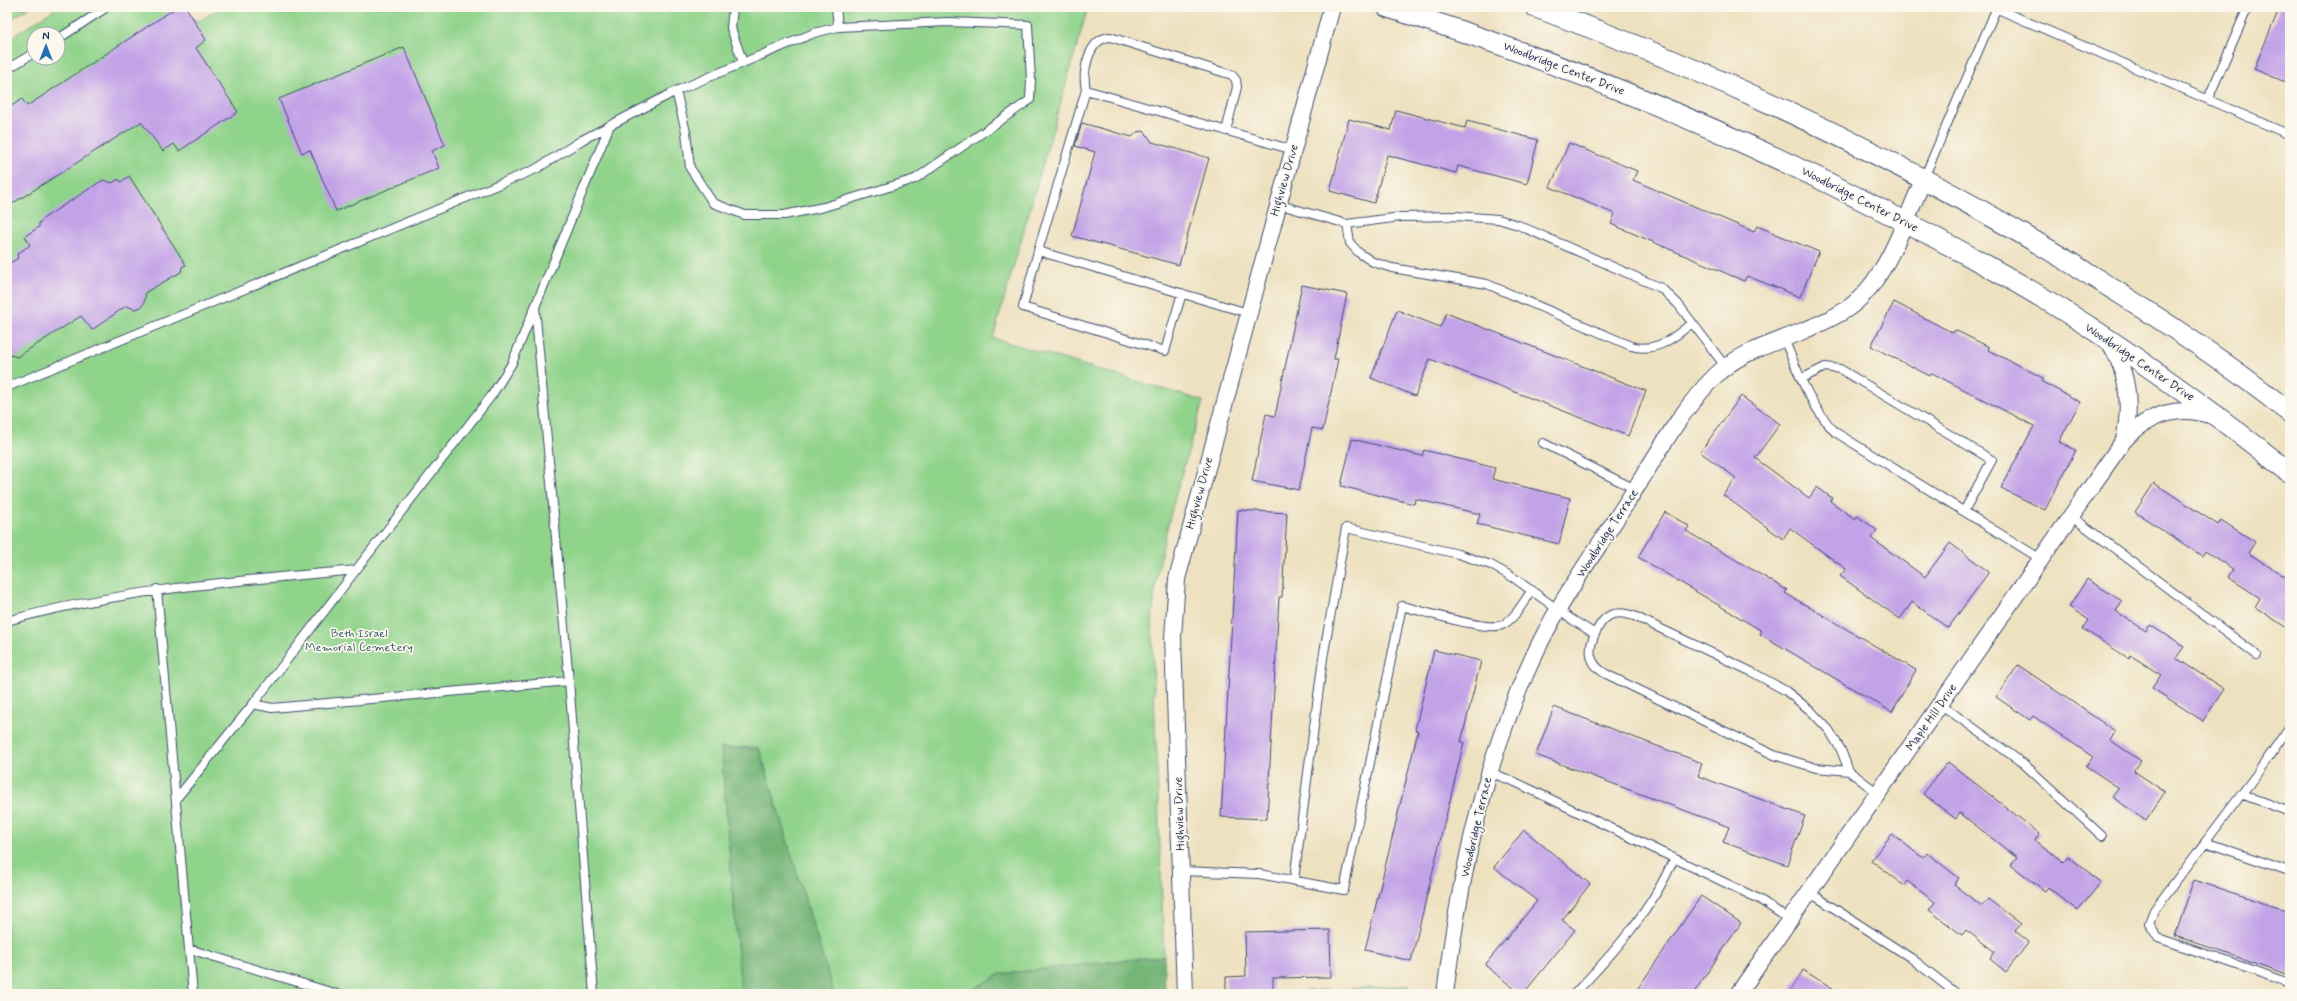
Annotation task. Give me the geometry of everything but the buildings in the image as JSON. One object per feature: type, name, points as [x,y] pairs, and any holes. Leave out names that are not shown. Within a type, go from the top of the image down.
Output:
[{"type":"street","name":"Highview Drive","points":[[1185,994],[1173,637],[1175,592],[1180,565],[1277,204],[1332,7]]},
{"type":"street","name":"Woodbridge Center Drive","points":[[1387,7],[1504,45],[1645,99],[1766,152],[1905,221],[2044,299],[2108,340],[2225,422],[2290,473]]},
{"type":"street","points":[[1535,7],[1623,40],[1777,106],[1924,178],[2023,233],[2151,313],[2235,371],[2290,413]]},
{"type":"street","name":"Woodbridge Terrace","points":[[1445,994],[1466,867],[1489,772],[1518,689],[1558,610],[1685,412],[1708,384],[1725,366],[1744,354],[1784,339],[1834,317],[1861,298],[1880,271],[1905,221],[1924,178]]},
{"type":"street","name":"Maple Hill Drive","points":[[2108,340],[2120,361],[2127,384],[2128,419],[2124,440]]},
{"type":"street","name":"Maple Hill Drive","points":[[1738,994],[2124,440],[2146,421],[2166,412],[2177,410],[2202,412],[2225,422]]},
{"type":"lane","points":[[66,34],[107,7]]},
{"type":"lane","points":[[733,7],[731,28],[743,63]]},
{"type":"lane","points":[[836,7],[838,27]]},
{"type":"lane","points":[[1924,178],[1995,7],[2290,135]]},
{"type":"lane","points":[[2208,99],[2248,7]]},
{"type":"lane","points":[[7,387],[536,169],[610,125],[676,91],[814,33],[838,27],[948,22],[1028,25],[1031,80],[1030,100],[915,179],[824,207],[784,215],[745,215],[713,203],[690,168],[686,132],[676,91]]},
{"type":"lane","points":[[1182,293],[1165,351],[1023,306],[1086,90],[1083,79],[1092,48],[1097,42],[1110,37],[1232,75],[1236,80],[1237,88],[1226,131]]},
{"type":"lane","points":[[7,69],[26,58]]},
{"type":"lane","points":[[1086,90],[1292,150]]},
{"type":"lane","points":[[176,799],[253,704],[492,395],[512,363],[610,125]]},
{"type":"lane","points":[[1277,204],[1347,224],[1401,217],[1456,216],[1498,219],[1518,225],[1661,288],[1678,304],[1725,366]]},
{"type":"lane","points":[[1347,224],[1350,243],[1359,253],[1373,262],[1392,268],[1487,284],[1631,346],[1644,348],[1659,346],[1692,323]]},
{"type":"lane","points":[[1038,251],[1248,313]]},
{"type":"lane","points":[[535,307],[569,681],[594,994]]},
{"type":"lane","points":[[1784,339],[1801,378],[1818,410],[1835,432],[2041,559]]},
{"type":"lane","points":[[1801,378],[1825,367],[1840,369],[1992,460],[1964,511]]},
{"type":"lane","points":[[1543,444],[1635,490]]},
{"type":"lane","points":[[2071,516],[2257,655]]},
{"type":"lane","points":[[1294,880],[1324,658],[1346,528],[1475,558],[1502,570],[1558,610],[1595,634]]},
{"type":"lane","points":[[7,621],[92,601],[157,589],[356,570]]},
{"type":"lane","points":[[157,589],[193,994]]},
{"type":"lane","points":[[1181,871],[1246,873],[1294,880],[1344,890],[1402,606],[1482,626],[1496,627],[1502,626],[1512,617],[1532,590]]},
{"type":"lane","points":[[1849,771],[1810,767],[1774,755],[1606,674],[1596,667],[1591,658],[1590,646],[1602,621],[1610,614],[1619,612],[1629,614],[1762,678],[1798,700],[1822,722],[1835,740],[1849,771],[1878,793]]},
{"type":"lane","points":[[253,704],[272,708],[569,681]]},
{"type":"lane","points":[[1940,704],[2024,764],[2102,836]]},
{"type":"lane","points":[[2290,726],[2154,910],[2149,922],[2153,932],[2158,938],[2290,983]]},
{"type":"lane","points":[[1489,772],[1759,899],[1790,920]]},
{"type":"lane","points":[[2241,794],[2290,812]]},
{"type":"lane","points":[[2205,842],[2289,870]]},
{"type":"lane","points":[[1574,994],[1634,924],[1655,893],[1674,858]]},
{"type":"lane","points":[[1809,892],[1911,958],[1957,994]]},
{"type":"lane","points":[[189,949],[337,994]]},
{"type":"green space","points":[[7,7],[30,7],[7,22]]},
{"type":"green space","name":"Beth Israel Memorial Cemetery","points":[[58,7],[156,7],[199,21],[221,7],[1088,7],[993,338],[1203,401],[1170,518],[1157,577],[1153,607],[1152,637],[1164,956],[1000,974],[965,994],[834,994],[759,748],[721,748],[741,994],[7,994],[7,40],[26,28],[26,66],[66,66],[66,26],[29,26]]},
{"type":"green space","points":[[721,748],[759,748],[834,994],[741,994]]},
{"type":"green space","points":[[1164,956],[1165,994],[965,994],[1000,974]]},
{"type":"green space","points":[[1409,986],[1409,994],[1304,994],[1304,991]]}]
